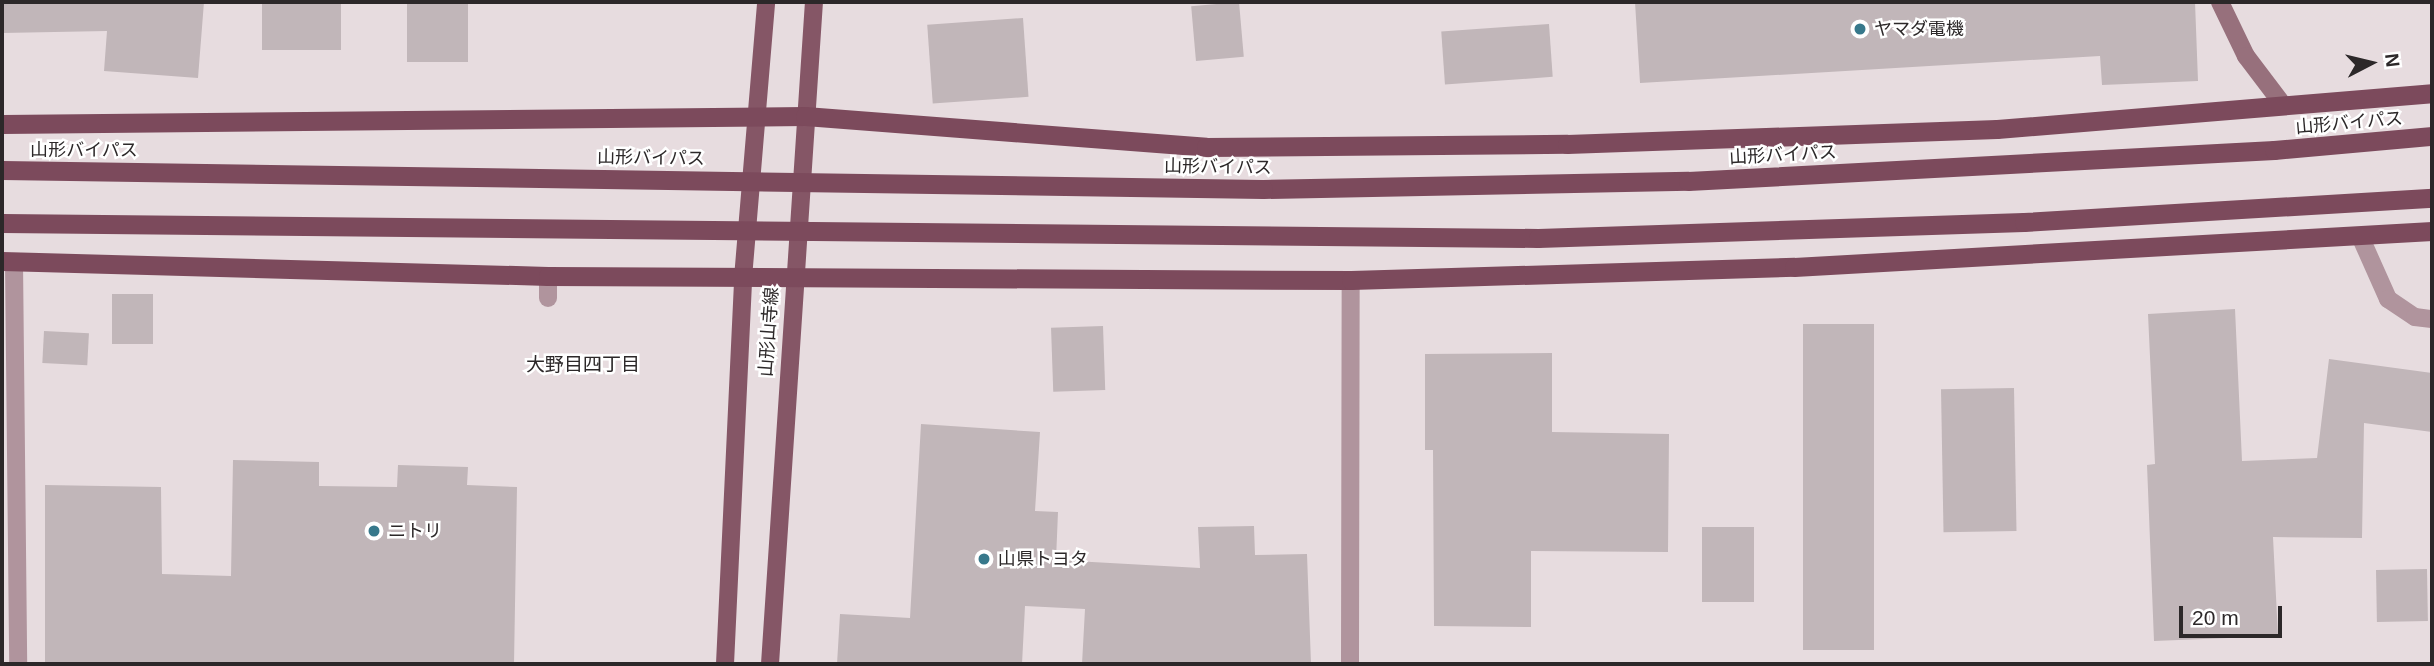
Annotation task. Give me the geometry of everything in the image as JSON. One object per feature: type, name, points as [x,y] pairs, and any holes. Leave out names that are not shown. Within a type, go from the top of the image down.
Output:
[{"type":"highway","points":[[2,124],[805,116],[1206,147],[1567,144],[1997,129],[2432,93]]},
{"type":"highway","name":"山形バイパス","points":[[2,170],[1277,189],[1688,181],[2274,150],[2432,136]]},
{"type":"highway","points":[[2,223],[1538,239],[2024,222],[2432,198]]},
{"type":"highway","points":[[8,262],[548,276],[1350,280],[1794,267],[2432,231]]},
{"type":"main road","name":"山形山寺線","points":[[725,664],[743,278],[766,2]]},
{"type":"main road","name":"山形山寺線","points":[[769,664],[814,2]]},
{"type":"main road","points":[[2220,2],[2246,56],[2283,105]]},
{"type":"street","points":[[2360,236],[2388,299],[2415,317],[2432,319]]},
{"type":"street","points":[[8,262],[18,664]]},
{"type":"street","points":[[548,276],[548,298]]},
{"type":"street","points":[[1350,280],[1350,664]]},
{"type":"building","points":[[2,2],[204,2],[198,78],[104,71],[107,31],[2,33]]},
{"type":"building","points":[[262,2],[341,2],[341,50],[262,50]]},
{"type":"building","points":[[407,2],[468,2],[468,62],[407,62]]},
{"type":"building","points":[[1239,2],[1244,57],[1196,61],[1191,6]]},
{"type":"building","name":"ヤマダ電機","points":[[1635,2],[2195,2],[2198,81],[2102,85],[2100,56],[1640,83]]},
{"type":"building","points":[[1023,18],[1029,97],[933,104],[927,25]]},
{"type":"building","points":[[1549,24],[1553,77],[1445,84],[1441,32]]},
{"type":"building","points":[[112,294],[153,294],[153,344],[112,344]]},
{"type":"building","points":[[2235,309],[2242,461],[2317,458],[2329,359],[2432,373],[2432,432],[2364,423],[2362,538],[2273,537],[2278,636],[2154,641],[2147,465],[2155,464],[2148,314]]},
{"type":"building","points":[[1803,324],[1874,324],[1874,650],[1803,650]]},
{"type":"building","points":[[1103,326],[1105,390],[1053,392],[1051,328]]},
{"type":"building","points":[[44,331],[89,333],[87,365],[42,363]]},
{"type":"building","points":[[1552,353],[1552,432],[1669,434],[1668,552],[1531,551],[1531,627],[1434,626],[1433,450],[1425,450],[1425,354]]},
{"type":"building","points":[[2014,388],[2016,531],[1944,532],[1941,389]]},
{"type":"building","points":[[921,424],[1040,432],[1035,511],[1058,512],[1056,560],[1200,568],[1198,527],[1254,526],[1255,555],[1307,554],[1311,664],[1082,664],[1085,609],[1025,606],[1022,664],[837,664],[840,614],[910,618]]},
{"type":"building","name":"ニトリ","points":[[233,460],[319,462],[319,486],[397,487],[398,465],[468,467],[467,485],[517,487],[514,664],[45,664],[45,485],[161,487],[162,574],[231,576]]},
{"type":"building","points":[[1702,527],[1754,527],[1754,602],[1702,602]]},
{"type":"building","points":[[2427,569],[2428,621],[2377,622],[2376,570]]},
{"type":"place","name":"ヤマダ電機","points":[[1860,29]]},
{"type":"place","name":"ニトリ","points":[[374,531]]},
{"type":"place","name":"山県トヨタ","points":[[984,559]]},
{"type":"district","name":"大野目四丁目","points":[[583,365]]}]
